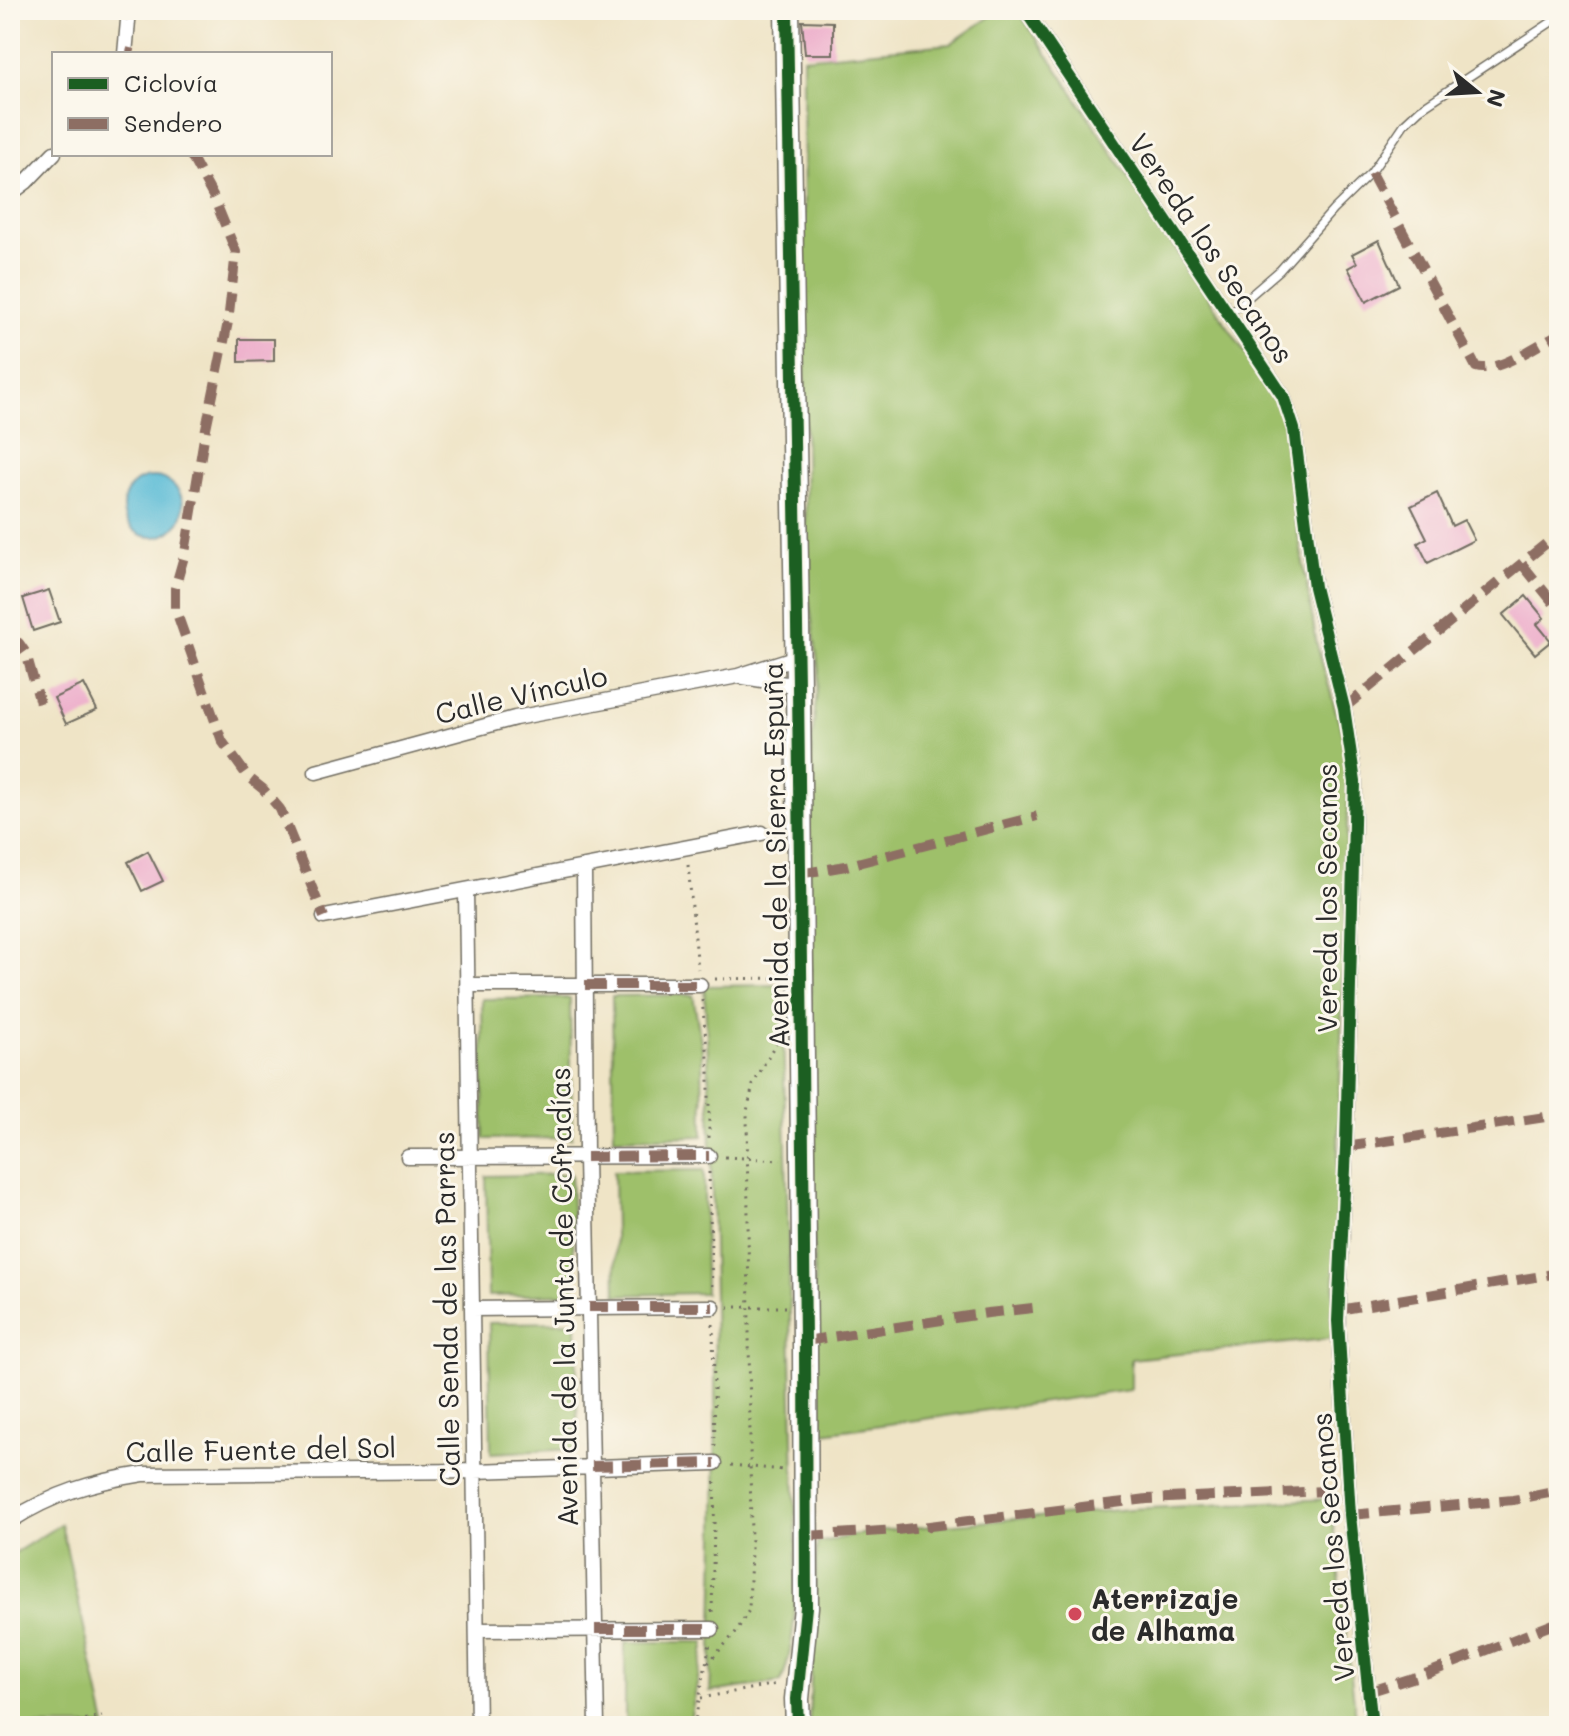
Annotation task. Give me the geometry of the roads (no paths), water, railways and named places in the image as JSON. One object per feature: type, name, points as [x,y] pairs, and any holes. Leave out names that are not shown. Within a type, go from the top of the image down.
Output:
[{"type":"main road","name":"Avenida de la Sierra Espuña","points":[[787,10],[798,686],[806,1607],[789,1691],[789,1726]]},
{"type":"main road","name":"Avenida de la Sierra Espuña","points":[[797,657],[809,661],[811,680],[808,727],[799,777]]},
{"type":"main road","name":"Avenida de la Sierra Espuña","points":[[789,1691],[798,1726]]},
{"type":"street","points":[[125,52],[129,10]]},
{"type":"street","name":"Vereda los Secanos","points":[[1025,10],[1283,396],[1294,429],[1314,587],[1344,708],[1355,782],[1346,1147],[1338,1321],[1350,1515],[1372,1726]]},
{"type":"street","points":[[10,194],[52,155]]},
{"type":"street","name":"Calle Vínculo","points":[[316,772],[515,718],[738,676],[797,657]]},
{"type":"street","name":"Calle Vínculo","points":[[738,676],[798,686]]},
{"type":"street","points":[[324,917],[762,833]]},
{"type":"street","name":"Avenida de la Junta de Cofradías","points":[[584,867],[597,1726]]},
{"type":"street","name":"Calle Senda de las Parras","points":[[466,890],[478,1726]]},
{"type":"street","points":[[467,985],[700,982]]},
{"type":"street","points":[[408,1157],[709,1156]]},
{"type":"street","points":[[472,1309],[713,1307]]},
{"type":"street","name":"Calle Fuente del Sol","points":[[10,1521],[63,1492],[99,1481],[143,1474],[475,1471],[715,1463]]},
{"type":"street","points":[[477,1630],[712,1629]]},
{"type":"lane","points":[[1227,315],[1280,270],[1371,173],[1405,123],[1420,109],[1559,17]]},
{"type":"water","points":[[153,477],[174,486],[183,507],[174,528],[153,537],[132,528],[123,507],[132,486]]},
{"type":"place","name":"Aterrizaje de Alhama","points":[[1075,1614]]}]
